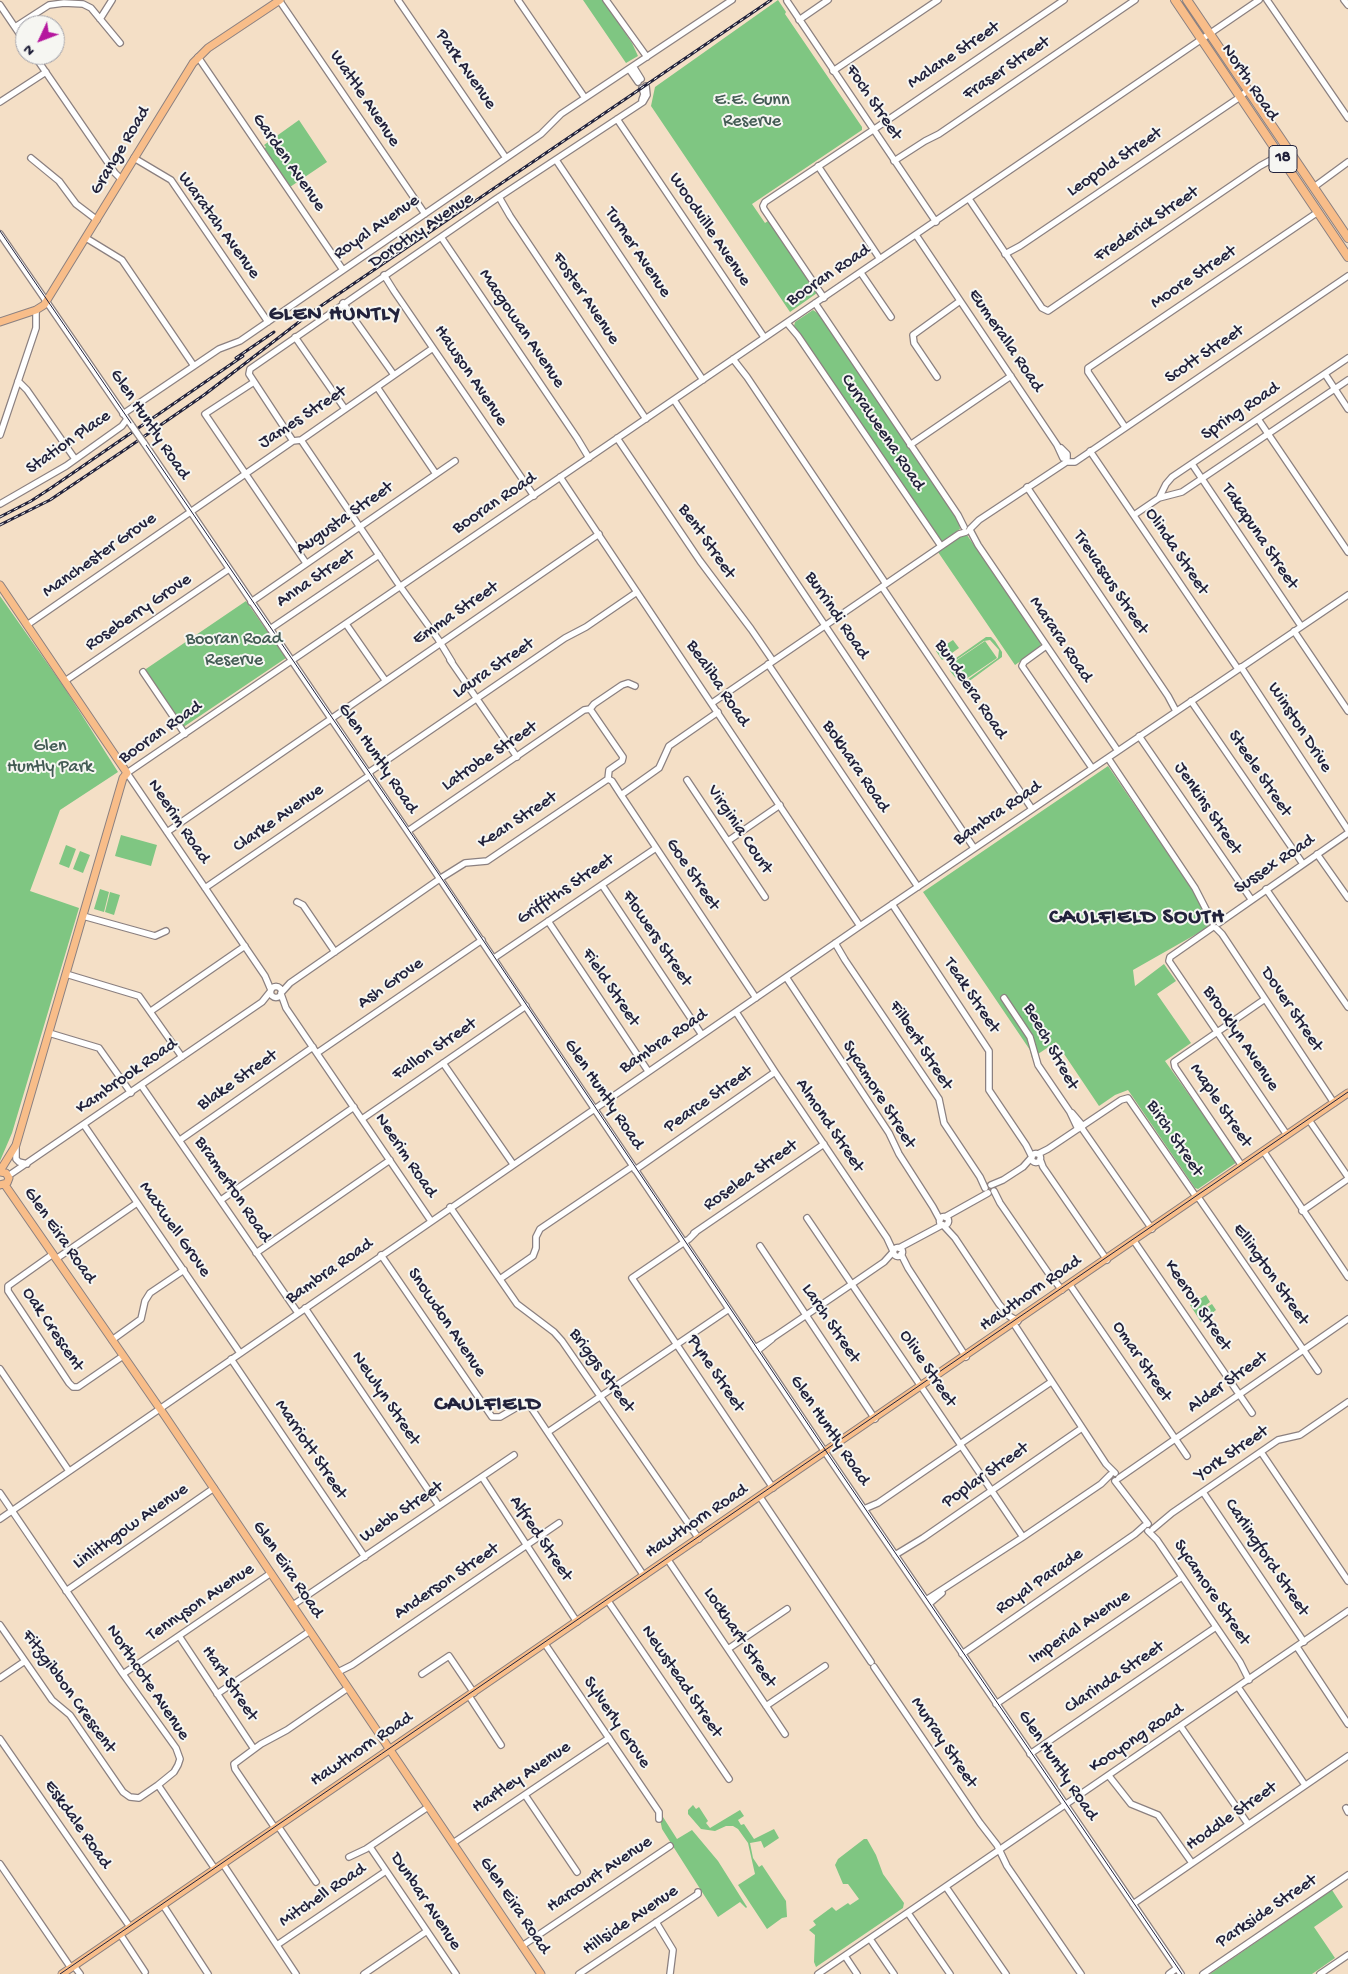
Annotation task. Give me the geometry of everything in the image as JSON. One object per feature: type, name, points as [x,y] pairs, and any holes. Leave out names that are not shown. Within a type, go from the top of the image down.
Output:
[{"type":"highway","name":"North Road","points":[[1175,0],[1348,257]]},
{"type":"highway","name":"North Road","points":[[1187,0],[1348,238]]},
{"type":"highway","points":[[1185,14],[1193,8]]},
{"type":"main road","name":"Grange Road","points":[[0,322],[36,310],[43,307],[47,302],[196,59],[279,0]]},
{"type":"main road","name":"Neerim Road","points":[[0,585],[127,773]]},
{"type":"main road","name":"Booran Road","points":[[3,1185],[9,1180],[4,1173],[16,1145],[123,778],[127,773]]},
{"type":"main road","name":"Hawthorn Road","points":[[62,1974],[1348,1094]]},
{"type":"main road","name":"Glen Eira Road","points":[[3,1185],[160,1408],[541,1974]]},
{"type":"street","points":[[100,19],[112,0]]},
{"type":"street","name":"Wattle Avenue","points":[[279,0],[425,214]]},
{"type":"street","name":"Park Avenue","points":[[398,0],[506,158]]},
{"type":"street","points":[[518,0],[585,98]]},
{"type":"street","points":[[606,0],[645,59]]},
{"type":"street","name":"Royal Avenue","points":[[125,416],[219,349],[240,341],[268,322],[541,134],[558,117],[585,98],[732,0]]},
{"type":"street","points":[[799,20],[828,0]]},
{"type":"street","points":[[833,71],[938,0]]},
{"type":"street","name":"Malane Street","points":[[824,298],[763,206],[766,201],[1064,0]]},
{"type":"street","name":"Fraser Street","points":[[894,161],[924,141],[939,134],[1135,0]]},
{"type":"street","name":"Booran Road","points":[[127,773],[1259,0]]},
{"type":"street","points":[[1267,0],[1348,118]]},
{"type":"street","points":[[1344,0],[1348,5]]},
{"type":"street","name":"Foch Street","points":[[786,1],[936,222]]},
{"type":"street","points":[[32,15],[44,7],[64,2],[86,5],[120,43]]},
{"type":"street","points":[[0,5],[15,27]]},
{"type":"street","name":"Garden Avenue","points":[[196,59],[208,73],[343,270]]},
{"type":"street","points":[[41,65],[115,173],[122,179]]},
{"type":"street","points":[[631,68],[640,80]]},
{"type":"street","points":[[0,102],[46,72]]},
{"type":"street","points":[[616,120],[640,104],[644,94],[644,87]]},
{"type":"street","name":"Leopold Street","points":[[1006,256],[1248,90]]},
{"type":"street","name":"Woodville Avenue","points":[[616,120],[764,338]]},
{"type":"street","name":"Dorothy Avenue","points":[[254,382],[248,374],[250,369],[343,303],[616,120]]},
{"type":"street","name":"Frederick Street","points":[[1006,256],[1046,311],[1050,310],[1279,153]]},
{"type":"street","points":[[31,158],[59,181],[76,204],[97,220]]},
{"type":"street","name":"Waratah Avenue","points":[[134,158],[171,180],[268,322]]},
{"type":"street","name":"Turner Avenue","points":[[556,160],[704,379]]},
{"type":"street","points":[[1314,187],[1348,162]]},
{"type":"street","points":[[818,166],[880,260]]},
{"type":"street","name":"Foster Avenue","points":[[498,198],[647,418]]},
{"type":"street","points":[[968,200],[1006,256]]},
{"type":"street","name":"Moore Street","points":[[1125,427],[1087,369],[1318,212]]},
{"type":"street","name":"Glen Huntly Road","points":[[0,234],[482,940],[756,1350],[1179,1971]]},
{"type":"street","name":"Eumeralla Road","points":[[915,236],[1011,376],[1065,460]]},
{"type":"street","name":"Macgowan Avenue","points":[[441,237],[590,457]]},
{"type":"street","points":[[86,238],[122,260],[194,366]]},
{"type":"street","points":[[861,273],[891,317]]},
{"type":"street","name":"Hawson Avenue","points":[[383,276],[532,496]]},
{"type":"street","name":"Scott Street","points":[[1065,460],[1078,458],[1090,451],[1348,276]]},
{"type":"street","points":[[937,377],[914,343],[913,335],[960,301]]},
{"type":"street","points":[[343,303],[394,375]]},
{"type":"street","name":"Marara Road","points":[[814,304],[1118,751]]},
{"type":"street","points":[[0,434],[36,328],[36,310]]},
{"type":"street","name":"Curraweena Road","points":[[788,322],[941,546]]},
{"type":"street","points":[[295,337],[345,409]]},
{"type":"street","name":"James Street","points":[[190,512],[293,441],[301,440],[432,348]]},
{"type":"street","name":"Bundeera Road","points":[[735,358],[1032,809]]},
{"type":"street","name":"Spring Road","points":[[1159,498],[1169,480],[1348,358]]},
{"type":"street","points":[[1325,374],[1348,409]]},
{"type":"street","points":[[910,445],[1011,376]]},
{"type":"street","name":"Spring Road","points":[[1134,515],[1159,498],[1179,494],[1348,380]]},
{"type":"street","points":[[18,381],[74,459]]},
{"type":"street","points":[[293,441],[254,382],[205,414],[306,564]]},
{"type":"street","points":[[377,387],[436,474]]},
{"type":"street","name":"Burrindi Road","points":[[674,400],[974,848]]},
{"type":"street","name":"Station Place","points":[[0,504],[33,486],[122,426],[125,416]]},
{"type":"street","points":[[1258,419],[1348,552]]},
{"type":"street","name":"Bent Street","points":[[617,438],[700,561],[751,629],[771,663]]},
{"type":"street","points":[[301,440],[517,757]]},
{"type":"street","name":"Olinda Street","points":[[1090,451],[1240,668]]},
{"type":"street","points":[[712,703],[1027,488],[1065,460]]},
{"type":"street","name":"Augusta Street","points":[[251,602],[455,461]]},
{"type":"street","name":"Takapuna Street","points":[[1192,464],[1302,626]]},
{"type":"street","name":"Bealiba Road","points":[[560,477],[861,925]]},
{"type":"street","name":"Trevascus Street","points":[[1027,488],[1178,710]]},
{"type":"street","name":"Manchester Grove","points":[[27,625],[190,512]]},
{"type":"street","name":"Emma Street","points":[[167,832],[599,534]]},
{"type":"street","name":"Anna Street","points":[[270,629],[378,555]]},
{"type":"street","name":"Roseberry Grove","points":[[65,681],[229,569]]},
{"type":"street","name":"Laura Street","points":[[369,774],[477,698],[637,592]]},
{"type":"street","name":"Bambra Road","points":[[0,1519],[861,925],[1347,597]]},
{"type":"street","points":[[346,624],[385,680]]},
{"type":"street","points":[[1294,632],[1348,711]]},
{"type":"street","points":[[1046,646],[1024,662],[1022,666],[1092,768]]},
{"type":"street","name":"Bokhara Road","points":[[771,663],[918,887]]},
{"type":"street","name":"Winston Drive","points":[[1240,668],[1348,832]]},
{"type":"street","points":[[143,672],[186,734]]},
{"type":"street","name":"Latrobe Street","points":[[408,831],[584,710],[590,709],[594,704],[622,685],[628,683],[635,686]]},
{"type":"street","name":"Steele Street","points":[[1191,701],[1303,864]]},
{"type":"street","points":[[590,709],[623,757],[622,760],[610,769],[607,774],[608,779]]},
{"type":"street","points":[[621,795],[659,768],[669,746],[718,712]]},
{"type":"street","name":"Jenkins Street","points":[[1139,736],[1251,899]]},
{"type":"street","name":"Dover Street","points":[[1108,758],[1195,888],[1222,934],[1334,1103]]},
{"type":"street","name":"Neerim Road","points":[[127,773],[431,1221]]},
{"type":"street","name":"Clarke Avenue","points":[[205,888],[369,774]]},
{"type":"street","name":"Goe Street","points":[[608,779],[621,795],[756,998]]},
{"type":"street","name":"Kean Street","points":[[440,879],[465,863],[487,861],[608,779]]},
{"type":"street","name":"Virginia Court","points":[[687,780],[765,897]]},
{"type":"street","points":[[728,841],[780,805]]},
{"type":"street","name":"Sussex Road","points":[[1169,959],[1348,832]]},
{"type":"street","name":"Griffiths Street","points":[[494,958],[656,848]]},
{"type":"street","points":[[1317,854],[1348,898]]},
{"type":"street","name":"Kambrook Road","points":[[4,1173],[27,1164],[440,879]]},
{"type":"street","name":"Flowers Street","points":[[602,885],[702,1035]]},
{"type":"street","points":[[1266,889],[1348,1007]]},
{"type":"street","points":[[297,902],[303,905],[335,952]]},
{"type":"street","name":"Teak Street","points":[[891,905],[989,1051],[989,1090],[1107,1260]]},
{"type":"street","points":[[83,916],[155,936],[166,931]]},
{"type":"street","name":"Field Street","points":[[548,922],[648,1072]]},
{"type":"street","name":"Ash Grove","points":[[317,1053],[482,940]]},
{"type":"street","name":"Filbert Street","points":[[834,944],[937,1096],[944,1123],[1061,1291]]},
{"type":"street","points":[[151,1011],[245,946]]},
{"type":"street","name":"Brooklyn Avenue","points":[[1169,959],[1287,1135]]},
{"type":"street","points":[[66,974],[139,996],[182,1057]]},
{"type":"street","name":"Sycamore Street","points":[[784,978],[886,1129],[902,1161],[1009,1316],[1013,1325]]},
{"type":"street","name":"Beech Street","points":[[1004,998],[1032,1040],[1038,1065],[1153,1228]]},
{"type":"street","points":[[1217,1032],[1265,999]]},
{"type":"street","name":"Fallon Street","points":[[362,1119],[526,1006]]},
{"type":"street","name":"Almond Street","points":[[734,1012],[967,1356]]},
{"type":"street","name":"Maple Street","points":[[1217,1032],[1174,1062],[1175,1067],[1242,1166]]},
{"type":"street","points":[[49,1033],[99,1048],[131,1092]]},
{"type":"street","name":"Blake Street","points":[[180,1140],[313,1047]]},
{"type":"street","points":[[443,1063],[513,1164]]},
{"type":"street","name":"Pearce Street","points":[[500,1279],[533,1256],[536,1248],[536,1234],[542,1227],[634,1168],[775,1072]]},
{"type":"street","name":"Bramerton Road","points":[[141,1085],[298,1313]]},
{"type":"street","name":"Birch Street","points":[[1082,1127],[1126,1098],[1129,1099],[1197,1197]]},
{"type":"street","points":[[221,1200],[354,1107]]},
{"type":"street","points":[[1302,1211],[1348,1178],[1309,1120]]},
{"type":"street","name":"Maxwell Grove","points":[[84,1125],[240,1352]]},
{"type":"street","points":[[756,1350],[1082,1127]]},
{"type":"street","name":"Roselea Street","points":[[632,1278],[824,1144]]},
{"type":"street","points":[[16,1145],[16,1159],[27,1164]]},
{"type":"street","points":[[1262,1153],[1348,1277]]},
{"type":"street","points":[[256,1253],[390,1160]]},
{"type":"street","name":"Ellington Street","points":[[1197,1197],[1318,1370]]},
{"type":"street","points":[[55,1257],[137,1203]]},
{"type":"street","name":"Briggs Street","points":[[450,1207],[517,1304],[554,1332],[562,1341],[699,1539]]},
{"type":"street","name":"Olive Street","points":[[807,1218],[1023,1537]]},
{"type":"street","name":"Keeron Street","points":[[1134,1241],[1252,1413]]},
{"type":"street","name":"Larch Street","points":[[760,1246],[875,1419]]},
{"type":"street","name":"Snowdon Avenue","points":[[381,1255],[492,1417],[500,1418],[524,1403],[530,1406],[645,1575]]},
{"type":"street","name":"Oak Crescent","points":[[55,1257],[8,1286],[8,1291],[70,1383],[73,1387],[78,1386],[123,1356]]},
{"type":"street","points":[[1341,1267],[1348,1262]]},
{"type":"street","points":[[112,1340],[141,1319],[145,1302],[150,1293],[184,1270]]},
{"type":"street","name":"Pyne Street","points":[[632,1278],[773,1488]]},
{"type":"street","name":"Omar Street","points":[[1070,1285],[1187,1456]]},
{"type":"street","name":"Sycamore Street","points":[[999,1304],[1006,1318],[1026,1343],[1148,1528],[1251,1678]]},
{"type":"street","name":"Newlyn Street","points":[[305,1308],[439,1506]]},
{"type":"street","points":[[548,1432],[729,1309]]},
{"type":"street","name":"Alder Street","points":[[927,1602],[1101,1484],[1125,1473],[1348,1319]]},
{"type":"street","name":"Marriott Street","points":[[231,1359],[365,1557]]},
{"type":"street","points":[[0,1369],[69,1471]]},
{"type":"street","points":[[865,1511],[1051,1382]]},
{"type":"street","name":"York Street","points":[[1148,1528],[1160,1522],[1280,1439],[1300,1435],[1348,1402]]},
{"type":"street","name":"Poplar Street","points":[[896,1556],[1082,1428]]},
{"type":"street","points":[[1261,1452],[1348,1581]]},
{"type":"street","name":"Webb Street","points":[[293,1606],[514,1455]]},
{"type":"street","name":"Alfred Street","points":[[481,1478],[578,1621]]},
{"type":"street","name":"Linlithgow Avenue","points":[[66,1591],[214,1488]]},
{"type":"street","name":"Carlingford Street","points":[[1203,1492],[1304,1642]]},
{"type":"street","name":"Northcote Avenue","points":[[0,1493],[123,1674],[176,1748],[180,1758],[174,1772],[158,1785]]},
{"type":"street","name":"Murray Street","points":[[760,1497],[988,1835],[1006,1866],[1081,1974]]},
{"type":"street","name":"Anderson Street","points":[[339,1674],[559,1524]]},
{"type":"street","name":"Royal Parade","points":[[962,1654],[1135,1534],[1148,1528]]},
{"type":"street","name":"Lockhart Street","points":[[668,1560],[785,1734]]},
{"type":"street","name":"Tennyson Avenue","points":[[123,1674],[271,1573]]},
{"type":"street","name":"Imperial Avenue","points":[[996,1704],[1182,1577]]},
{"type":"street","name":"Newstead Street","points":[[608,1601],[729,1779]]},
{"type":"street","points":[[728,1649],[786,1609]]},
{"type":"street","name":"Kooyong Road","points":[[818,1974],[1348,1611]]},
{"type":"street","name":"Fitzgibbon Crescent","points":[[0,1625],[52,1700],[70,1715],[123,1792],[130,1798],[140,1798],[158,1785]]},
{"type":"street","name":"Clarinda Street","points":[[1030,1754],[1216,1627]]},
{"type":"street","points":[[217,1694],[310,1631]]},
{"type":"street","name":"Hart Street","points":[[178,1636],[254,1749]]},
{"type":"street","name":"Sylverly Grove","points":[[545,1644],[659,1812],[659,1819]]},
{"type":"street","name":"Carlingford Street","points":[[1295,1648],[1348,1724]]},
{"type":"street","points":[[422,1674],[449,1656],[501,1745]]},
{"type":"street","points":[[0,1678],[25,1661]]},
{"type":"street","points":[[766,1706],[825,1666]]},
{"type":"street","points":[[1238,1687],[1305,1785]]},
{"type":"street","points":[[316,1882],[234,1767],[236,1761],[287,1730],[348,1688]]},
{"type":"street","points":[[1181,1726],[1248,1824]]},
{"type":"street","name":"Hartley Avenue","points":[[453,1843],[608,1738]]},
{"type":"street","name":"Eskdale Road","points":[[0,1739],[130,1927]]},
{"type":"street","name":"Hoddle Street","points":[[1132,1904],[1348,1756]]},
{"type":"street","points":[[1110,1775],[1133,1805],[1158,1815],[1192,1863]]},
{"type":"street","points":[[158,1785],[215,1869]]},
{"type":"street","points":[[524,1795],[577,1872]]},
{"type":"street","points":[[348,1857],[370,1847],[428,1807]]},
{"type":"street","name":"Harcourt Avenue","points":[[522,1946],[670,1846]]},
{"type":"street","name":"Dunbar Avenue","points":[[370,1847],[456,1974]]},
{"type":"street","points":[[0,1864],[72,1967],[80,1974]]},
{"type":"street","points":[[223,1864],[296,1974]]},
{"type":"street","name":"Mitchell Road","points":[[277,1945],[386,1871]]},
{"type":"street","name":"Parkside Street","points":[[1203,1974],[1348,1875]]},
{"type":"street","points":[[946,1887],[1006,1974]]},
{"type":"street","name":"Hillside Avenue","points":[[579,1974],[698,1894],[698,1892]]},
{"type":"street","points":[[162,1905],[208,1974]]},
{"type":"street","points":[[908,1913],[950,1974]]},
{"type":"street","points":[[656,1922],[673,1950],[670,1974]]},
{"type":"street","points":[[364,1974],[427,1931]]},
{"type":"street","points":[[120,1934],[145,1972]]},
{"type":"street","points":[[870,1939],[894,1974]]},
{"type":"street","points":[[845,1956],[857,1974]]},
{"type":"street","points":[[1320,1974],[1348,1956]]},
{"type":"street","points":[[1169,1974],[1179,1971]]},
{"type":"green space","points":[[583,0],[603,0],[632,43],[638,56],[626,63]]},
{"type":"green space","name":"E.E. Gunn Reserve","points":[[778,0],[786,12],[785,14],[862,127],[862,130],[752,204],[765,223],[768,221],[817,293],[790,312],[651,106],[655,87]]},
{"type":"green space","points":[[299,120],[327,162],[290,187],[264,149],[266,147],[264,145]]},
{"type":"green space","points":[[813,310],[819,314],[959,521],[960,529],[943,541],[941,541],[794,326],[795,322]]},
{"type":"green space","points":[[963,535],[967,535],[1041,643],[1040,648],[1015,665],[938,552]]},
{"type":"green space","name":"Glen Huntly Park","points":[[0,596],[64,687],[118,772],[60,810],[30,891],[79,908],[12,1133],[0,1161]]},
{"type":"green space","name":"Booran Road Reserve","points":[[246,601],[286,658],[179,730],[140,673]]},
{"type":"green space","points":[[986,637],[991,637],[1002,652],[1002,657],[968,682],[959,682],[950,671],[949,663]],"holes":[[[990,640],[999,650],[998,658],[967,680],[958,679],[951,668],[953,662],[984,641]]]},
{"type":"green space","points":[[953,640],[959,648],[942,660],[936,651]]},
{"type":"green space","points":[[985,641],[997,658],[966,679],[954,662]]},
{"type":"green space","points":[[1108,766],[1192,889],[1210,923],[1207,928],[1133,970],[1135,986],[1164,964],[1176,981],[1157,994],[1191,1043],[1165,1061],[1237,1162],[1198,1189],[1195,1188],[1128,1090],[1115,1095],[1099,1106],[1056,1042],[1032,1058],[1030,1050],[923,892]]},
{"type":"green space","points":[[121,835],[157,845],[151,866],[115,856]]},
{"type":"green space","points":[[66,845],[76,849],[69,868],[59,864]]},
{"type":"green space","points":[[80,851],[90,855],[83,873],[73,869]]},
{"type":"green space","points":[[100,889],[109,892],[104,912],[94,909]]},
{"type":"green space","points":[[110,892],[120,895],[114,915],[105,912]]},
{"type":"green space","points":[[1206,1295],[1210,1302],[1206,1305],[1207,1307],[1212,1304],[1216,1310],[1201,1322],[1190,1305]]},
{"type":"green space","points":[[693,1805],[696,1809],[699,1807],[710,1828],[740,1810],[744,1816],[738,1820],[741,1825],[744,1824],[754,1839],[774,1829],[779,1838],[764,1848],[761,1841],[750,1843],[753,1858],[759,1867],[762,1865],[786,1901],[787,1917],[782,1918],[767,1929],[738,1885],[755,1874],[748,1843],[738,1829],[733,1826],[726,1826],[715,1831],[701,1829],[688,1814],[688,1810]]},
{"type":"green space","points":[[663,1817],[677,1839],[692,1830],[718,1861],[746,1908],[740,1902],[718,1917],[662,1829],[660,1819]]},
{"type":"green space","points":[[864,1839],[867,1839],[876,1855],[883,1874],[904,1903],[903,1908],[816,1967],[814,1962],[815,1935],[809,1930],[816,1925],[813,1921],[832,1907],[836,1911],[848,1903],[850,1905],[859,1899],[848,1884],[843,1884],[835,1865],[838,1859]]},
{"type":"green space","points":[[1332,1890],[1343,1907],[1314,1927],[1335,1958],[1312,1974],[1210,1974]]},
{"type":"tram line","points":[[0,231],[436,870],[830,1457],[1182,1974]]},
{"type":"tram line","points":[[60,1974],[1348,1092]]},
{"type":"railway","points":[[0,525],[50,500],[123,451],[204,395],[312,312],[771,0]]},
{"type":"railway","points":[[236,358],[274,332]]},
{"type":"railway","points":[[0,517],[51,488],[243,356]]},
{"type":"district","name":"GLEN HUNTLY","points":[[335,316]]},
{"type":"district","name":"CAULFIELD SOUTH","points":[[1137,919]]},
{"type":"district","name":"CAULFIELD","points":[[488,1406]]}]
